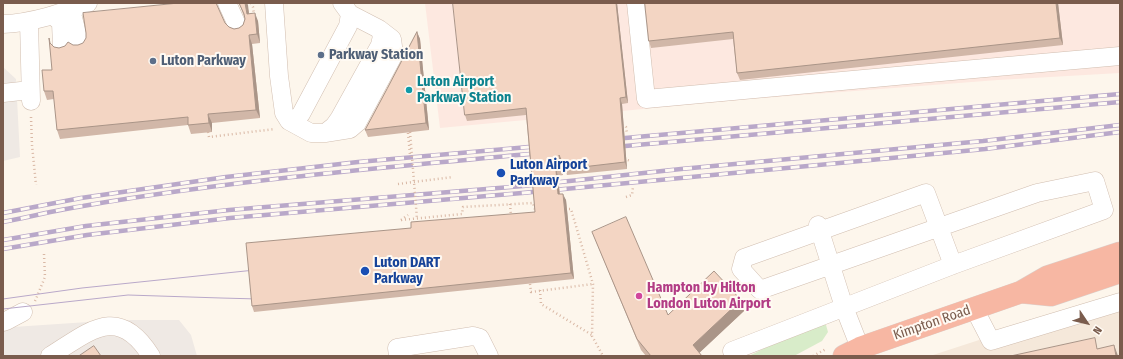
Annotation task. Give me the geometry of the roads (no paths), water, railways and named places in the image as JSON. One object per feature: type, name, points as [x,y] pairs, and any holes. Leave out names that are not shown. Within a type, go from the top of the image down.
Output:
[{"type":"highway","name":"Kimpton Road","points":[[852,352],[1021,292],[1047,277],[1120,253]]},
{"type":"highway","name":"Kimpton Road","points":[[1021,292],[1051,295],[1120,272]]},
{"type":"street","points":[[3,24],[29,21],[71,10],[88,3]]},
{"type":"street","points":[[227,3],[238,27]]},
{"type":"street","points":[[274,3],[279,76],[284,113],[289,121],[312,133],[326,133],[334,126],[380,45],[382,36],[379,29],[346,8]]},
{"type":"street","points":[[636,3],[646,99],[1120,56]]},
{"type":"street","points":[[289,121],[295,120],[301,114],[348,26],[346,8]]},
{"type":"street","points":[[53,15],[61,23],[70,44],[78,33],[71,10]]},
{"type":"street","points":[[3,93],[31,95],[29,21]]},
{"type":"street","points":[[732,351],[953,265],[1104,210],[1095,181],[1037,193],[939,228],[831,266],[760,290],[741,269],[744,258],[819,228],[926,193],[939,228],[953,265]]},
{"type":"street","points":[[819,228],[844,307],[852,352]]},
{"type":"street","points":[[974,308],[990,342],[1120,302]]},
{"type":"street","points":[[3,322],[23,312]]},
{"type":"street","points":[[50,356],[96,328],[115,326],[136,336],[144,344],[151,356]]},
{"type":"street","points":[[398,356],[397,348],[473,336],[480,338],[489,356]]},
{"type":"tram line","points":[[3,299],[82,288],[255,270]]},
{"type":"tram line","points":[[3,309],[128,295],[258,299]]},
{"type":"railway","points":[[614,139],[1120,94]]},
{"type":"railway","points":[[614,147],[1120,102]]},
{"type":"railway","points":[[3,240],[86,226],[229,210],[523,186],[681,169],[983,141],[1120,125]]},
{"type":"railway","points":[[3,249],[87,235],[230,218],[522,193],[985,149],[1120,132]]},
{"type":"railway","points":[[3,213],[81,198],[226,177],[358,162],[540,146]]},
{"type":"railway","points":[[3,222],[73,208],[140,197],[254,181],[540,153]]},
{"type":"place","name":"Parkway Station","points":[[321,55]]},
{"type":"place","name":"Luton Parkway","points":[[153,61]]},
{"type":"place","name":"Luton Airport Parkway Station","points":[[409,90]]},
{"type":"place","name":"Luton Airport Parkway","points":[[501,173]]},
{"type":"place","name":"Luton DART Parkway","points":[[365,271]]},
{"type":"place","name":"Hampton by Hilton London Luton Airport","points":[[639,296]]}]
